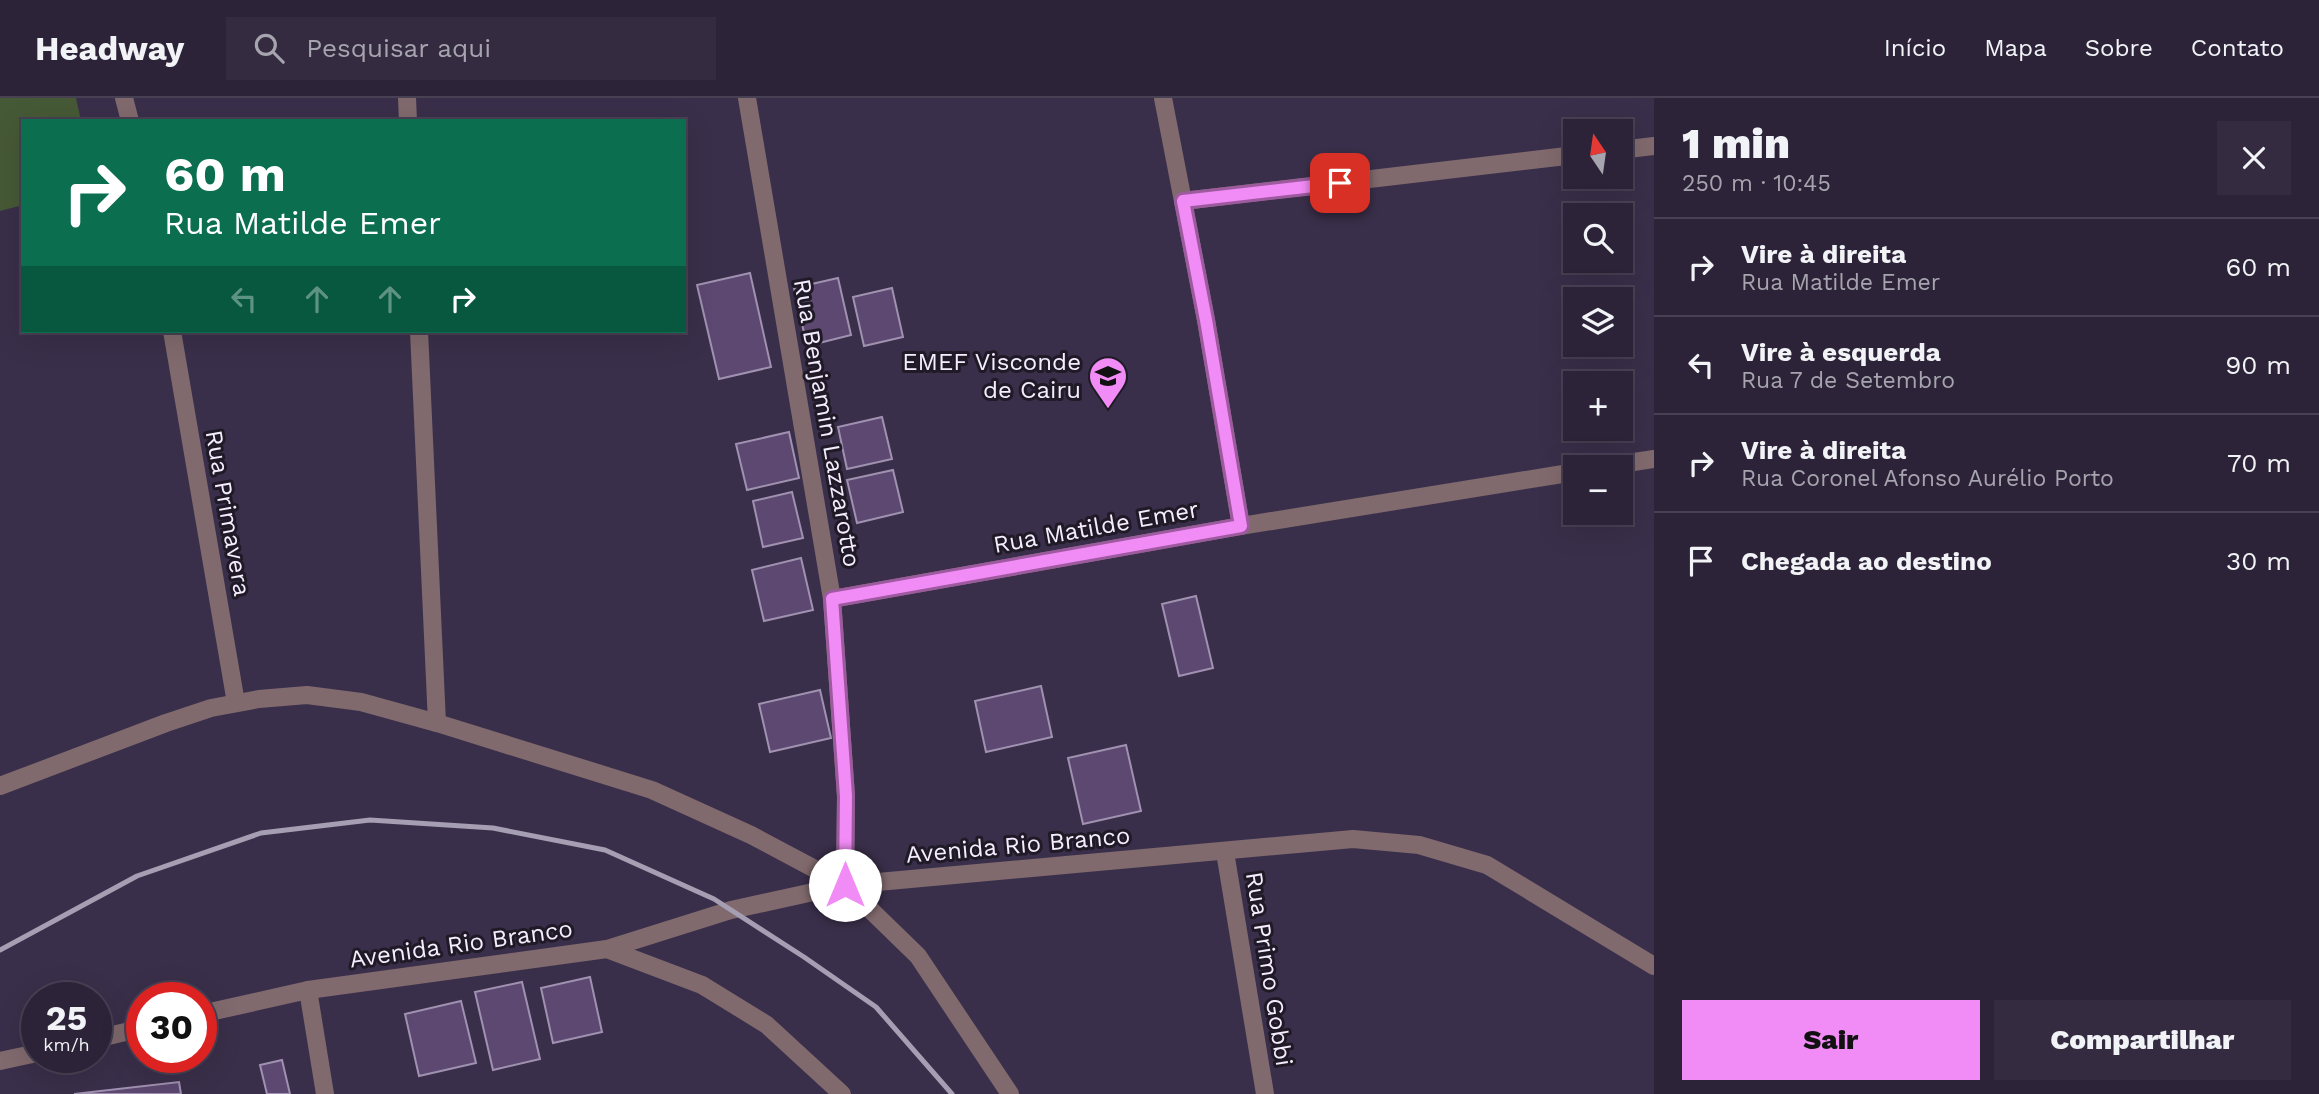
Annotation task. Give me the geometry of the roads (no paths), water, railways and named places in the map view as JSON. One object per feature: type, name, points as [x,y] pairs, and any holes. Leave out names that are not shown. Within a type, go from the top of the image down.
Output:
[{"type":"street","points":[[124,98],[129,119]]},
{"type":"street","points":[[407,98],[408,119]]},
{"type":"street","name":"Rua Benjamin Lazzarotto","points":[[747,98],[832,599],[846,796],[845,885]]},
{"type":"street","points":[[1163,98],[1206,320],[1241,526]]},
{"type":"street","points":[[1633,148],[1654,146]]},
{"type":"street","points":[[1183,201],[1563,156]]},
{"type":"street","name":"Rua Primavera","points":[[172,333],[236,703]]},
{"type":"street","points":[[419,333],[438,723]]},
{"type":"street","points":[[1633,462],[1654,459]]},
{"type":"street","name":"Rua Matilde Emer","points":[[832,599],[1241,526],[1563,474]]},
{"type":"street","points":[[0,786],[166,723],[236,703],[307,695],[361,702],[438,723],[652,790],[751,835],[845,885],[918,956],[1010,1094]]},
{"type":"street","name":"Avenida Rio Branco","points":[[217,1010],[308,990],[607,949],[731,911],[845,885],[1353,839],[1419,845],[1487,865],[1654,966]]},
{"type":"street","name":"Rua Primo Gobbi","points":[[1225,852],[1265,1094]]},
{"type":"street","points":[[607,949],[702,985],[724,998],[767,1025],[842,1094]]},
{"type":"street","points":[[308,990],[325,1094]]},
{"type":"street","points":[[0,1061],[21,1056]]},
{"type":"railway","points":[[0,950],[137,876],[261,833],[370,820],[493,828],[605,850],[714,899],[876,1007],[952,1094]]},
{"type":"place","name":"EMEF Visconde de Cairu","points":[[1108,410]]}]
